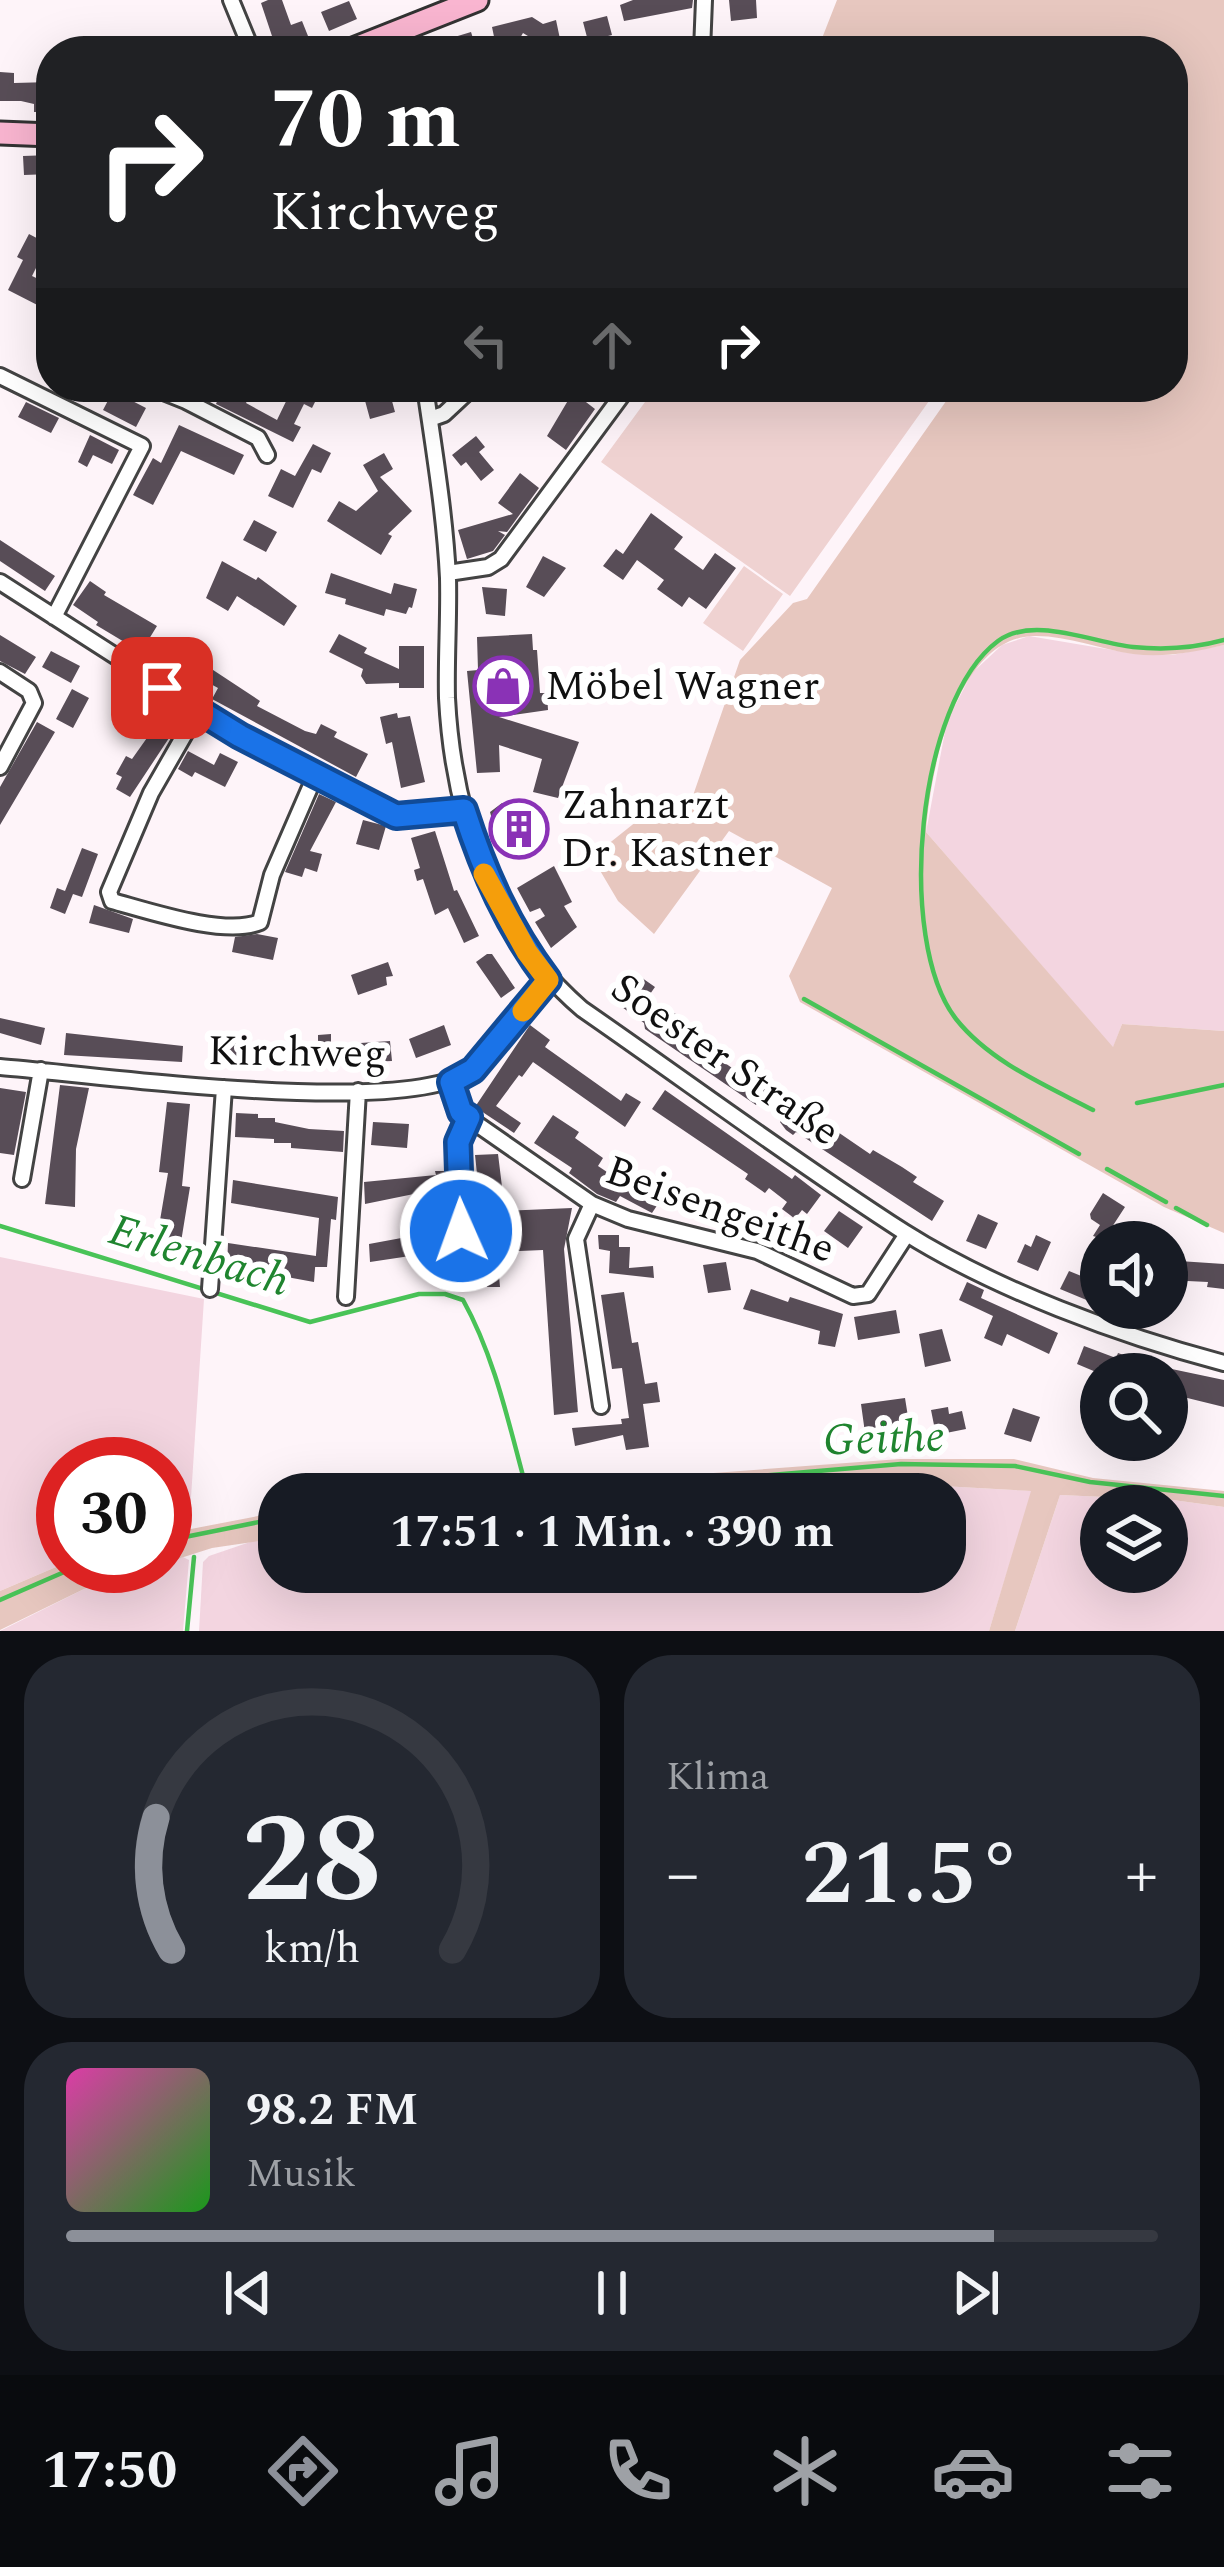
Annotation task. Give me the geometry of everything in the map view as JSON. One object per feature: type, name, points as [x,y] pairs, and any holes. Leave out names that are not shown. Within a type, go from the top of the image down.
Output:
[{"type":"main road","points":[[386,36],[477,0]]},
{"type":"main road","points":[[0,133],[36,134]]},
{"type":"street","points":[[231,0],[246,36]]},
{"type":"street","points":[[702,36],[704,0]]},
{"type":"street","points":[[0,376],[36,394]]},
{"type":"street","points":[[53,402],[142,446],[54,617]]},
{"type":"street","points":[[202,402],[258,438],[267,455]]},
{"type":"street","name":"Soester Straße","points":[[427,402],[448,573],[448,713],[464,810],[483,871],[548,980],[582,1009],[908,1234],[999,1281],[1106,1327],[1224,1363]]},
{"type":"street","points":[[430,419],[457,402]]},
{"type":"street","points":[[448,573],[488,567],[501,560],[617,402]]},
{"type":"street","points":[[0,582],[198,711],[396,816],[464,810]]},
{"type":"street","points":[[0,672],[29,691],[34,703],[0,767]]},
{"type":"street","points":[[198,711],[135,827],[109,892],[112,901],[167,916],[244,928],[260,922],[272,875],[315,776]]},
{"type":"street","points":[[451,1082],[473,1070],[548,980]]},
{"type":"street","name":"Kirchweg","points":[[0,1067],[224,1088],[358,1091],[451,1082]]},
{"type":"street","points":[[22,1179],[41,1070]]},
{"type":"street","name":"Beisengeithe","points":[[451,1082],[461,1112],[592,1204],[628,1219],[757,1251],[860,1297],[868,1294],[908,1234]]},
{"type":"street","points":[[210,1289],[224,1088]]},
{"type":"street","points":[[346,1297],[358,1091]]},
{"type":"street","points":[[456,1275],[462,1262],[458,1142],[469,1117]]},
{"type":"street","points":[[592,1204],[576,1239],[601,1406]]},
{"type":"shaded area","points":[[837,0],[1224,0],[1224,645],[1156,655],[1045,636],[1006,643],[984,659],[952,713],[934,776],[926,832],[1113,1047],[1122,1024],[1224,1031],[1224,1233],[1164,1207],[800,1002],[789,976],[832,888],[729,831],[654,934],[618,901],[592,857],[642,817],[689,807],[740,660],[793,603],[807,599],[945,402],[1188,402],[1188,36],[823,36]]},
{"type":"shaded area","points":[[645,402],[928,402],[790,596],[601,462]]},
{"type":"shaded area","points":[[744,566],[783,594],[743,651],[703,623]]},
{"type":"shaded area","points":[[1029,636],[1136,654],[1172,655],[1224,645],[1224,1031],[1122,1024],[1113,1048],[926,832],[947,721],[972,673],[1002,645]]},
{"type":"shaded area","points":[[0,1257],[204,1299],[192,1482],[192,1437],[36,1437],[36,1576],[0,1591]]},
{"type":"shaded area","points":[[900,1459],[1014,1459],[1093,1478],[1164,1485],[1080,1485],[1080,1496],[1060,1495],[1015,1631],[989,1631],[1031,1491],[966,1487],[966,1473],[712,1473]]},
{"type":"shaded area","points":[[966,1487],[1032,1491],[989,1631],[199,1631],[203,1562],[256,1540],[258,1593],[966,1593]]},
{"type":"shaded area","points":[[1188,1487],[1224,1491],[1224,1507],[1188,1502]]},
{"type":"shaded area","points":[[1060,1495],[1080,1496],[1080,1593],[1188,1593],[1188,1502],[1224,1507],[1224,1631],[1015,1631]]},
{"type":"shaded area","points":[[258,1516],[258,1541],[192,1554],[192,1529]]},
{"type":"shaded area","points":[[36,1576],[36,1593],[76,1593],[0,1630],[0,1591]]},
{"type":"shaded area","points":[[76,1593],[186,1593],[183,1631],[0,1631]]},
{"type":"building","points":[[282,0],[291,25],[302,21],[308,36],[272,36],[261,3]]},
{"type":"building","points":[[633,0],[693,0],[692,8],[624,21],[620,5]]},
{"type":"building","points":[[729,0],[756,0],[757,18],[731,21]]},
{"type":"building","points":[[349,1],[357,19],[329,31],[321,12]]},
{"type":"building","points":[[607,16],[612,35],[587,36],[583,22]]},
{"type":"building","points":[[532,17],[543,24],[556,20],[559,36],[494,36],[492,27]]},
{"type":"building","points":[[0,72],[14,73],[14,83],[36,82],[36,112],[34,104],[0,101]]},
{"type":"building","points":[[23,156],[36,156],[36,175],[24,175]]},
{"type":"building","points":[[29,234],[36,238],[32,276],[36,278],[36,304],[8,290],[23,260],[17,257]]},
{"type":"building","points":[[26,402],[59,418],[51,433],[18,417]]},
{"type":"building","points":[[107,402],[134,402],[146,408],[136,427],[103,410]]},
{"type":"building","points":[[246,402],[277,420],[286,402],[315,402],[312,408],[304,404],[294,424],[301,427],[293,442],[216,404]]},
{"type":"building","points":[[365,402],[392,402],[395,412],[370,419]]},
{"type":"building","points":[[567,402],[586,402],[595,409],[566,450],[547,436]]},
{"type":"building","points":[[179,425],[244,455],[234,475],[181,451],[153,505],[133,495],[153,458],[161,463]]},
{"type":"building","points":[[90,435],[119,450],[112,464],[93,455],[87,467],[78,462]]},
{"type":"building","points":[[476,436],[485,447],[479,452],[494,470],[481,481],[466,462],[461,466],[452,455]]},
{"type":"building","points":[[313,444],[331,453],[321,473],[312,469],[293,508],[268,496],[281,469],[295,476]]},
{"type":"building","points":[[384,453],[393,469],[380,477],[412,511],[388,534],[392,536],[381,555],[327,521],[339,501],[356,511],[378,491],[363,465]]},
{"type":"building","points":[[520,473],[539,488],[507,532],[498,531],[505,535],[493,551],[467,559],[458,530],[513,514],[498,503]]},
{"type":"building","points":[[651,513],[683,537],[674,549],[703,570],[715,553],[736,568],[706,609],[689,597],[682,607],[657,589],[664,580],[637,560],[623,580],[603,566],[616,549],[623,554]]},
{"type":"building","points":[[254,520],[277,532],[266,552],[243,540]]},
{"type":"building","points":[[0,540],[55,576],[45,591],[0,561]]},
{"type":"building","points":[[543,556],[566,568],[544,597],[526,587]]},
{"type":"building","points":[[222,561],[258,577],[297,606],[284,626],[237,596],[228,611],[206,598]]},
{"type":"building","points":[[331,573],[391,594],[394,583],[417,589],[412,608],[406,614],[386,609],[384,616],[345,604],[346,599],[325,593]]},
{"type":"building","points":[[90,581],[104,595],[157,626],[141,652],[73,605]]},
{"type":"building","points":[[482,587],[507,589],[505,616],[486,614]]},
{"type":"building","points":[[339,634],[367,648],[364,653],[399,669],[399,646],[424,646],[424,688],[366,684],[363,669],[329,652]]},
{"type":"building","points":[[532,634],[540,693],[547,693],[548,710],[499,717],[579,742],[558,798],[533,792],[542,759],[499,745],[500,772],[477,773],[467,671],[478,670],[477,637]]},
{"type":"building","points":[[0,635],[36,657],[25,674],[0,661]]},
{"type":"building","points":[[51,651],[80,666],[71,683],[42,667]]},
{"type":"building","points":[[172,651],[204,671],[207,666],[260,701],[257,706],[305,731],[316,734],[321,724],[337,732],[334,737],[368,754],[356,777],[212,699],[218,688],[207,682],[201,691],[162,667]]},
{"type":"building","points":[[72,689],[89,698],[73,728],[56,719]]},
{"type":"building","points":[[397,713],[398,718],[410,716],[425,782],[401,788],[392,742],[386,744],[380,717]]},
{"type":"building","points":[[37,722],[55,732],[0,825],[0,787]]},
{"type":"building","points":[[154,728],[169,738],[130,797],[116,789],[122,777],[116,774],[126,756],[132,759]]},
{"type":"building","points":[[188,751],[214,765],[220,753],[238,762],[225,787],[178,769]]},
{"type":"building","points":[[319,794],[336,802],[310,851],[322,854],[317,872],[305,868],[302,877],[285,872]]},
{"type":"building","name":"Zahnarzt Dr. Kastner","points":[[502,803],[514,810],[530,806],[545,820],[542,831],[527,836],[530,845],[501,853],[490,812]]},
{"type":"building","points":[[363,820],[386,826],[379,850],[356,844]]},
{"type":"building","points":[[435,831],[454,891],[479,936],[464,943],[448,908],[435,915],[423,879],[417,881],[414,870],[420,868],[411,838]]},
{"type":"building","points":[[82,848],[98,854],[82,897],[73,894],[65,914],[50,908],[57,888],[65,891]]},
{"type":"building","points":[[554,866],[572,902],[564,906],[577,927],[551,948],[535,922],[545,916],[540,908],[530,912],[517,888]]},
{"type":"building","points":[[94,905],[133,919],[129,933],[89,923]]},
{"type":"building","points":[[235,937],[278,938],[273,960],[232,952]]},
{"type":"building","points":[[492,954],[515,988],[501,998],[476,962]]},
{"type":"building","points":[[388,962],[393,976],[386,977],[387,985],[358,995],[351,975]]},
{"type":"building","points":[[635,973],[655,987],[643,1004],[665,1018],[670,1010],[732,1054],[725,1063],[769,1087],[756,1105],[645,1029],[644,1023],[615,1002]]},
{"type":"building","points":[[0,1018],[45,1028],[41,1045],[0,1033]]},
{"type":"building","points":[[444,1025],[451,1045],[416,1058],[409,1039]]},
{"type":"building","points":[[530,1025],[550,1040],[545,1047],[621,1101],[626,1093],[641,1102],[625,1127],[533,1062],[496,1106],[521,1123],[514,1133],[475,1107]]},
{"type":"building","points":[[66,1033],[183,1046],[182,1062],[64,1055]]},
{"type":"building","points":[[331,1034],[331,1045],[390,1041],[392,1061],[282,1065],[282,1048],[318,1047],[318,1035]]},
{"type":"building","points":[[223,1039],[241,1040],[240,1048],[250,1048],[249,1066],[209,1063],[210,1044],[222,1045]]},
{"type":"building","points":[[60,1085],[89,1088],[76,1149],[75,1207],[45,1204]]},
{"type":"building","points":[[0,1088],[26,1092],[14,1155],[0,1153]]},
{"type":"building","points":[[665,1090],[821,1195],[807,1214],[802,1210],[795,1219],[782,1209],[787,1202],[769,1188],[765,1193],[745,1179],[748,1174],[652,1109]]},
{"type":"building","points":[[805,1101],[814,1107],[810,1113],[870,1154],[873,1150],[902,1167],[917,1177],[913,1182],[944,1201],[932,1221],[786,1130],[780,1122],[795,1102],[801,1107]]},
{"type":"building","points":[[167,1102],[190,1104],[182,1186],[190,1187],[181,1242],[157,1238],[168,1173],[159,1172]]},
{"type":"building","points":[[236,1113],[258,1114],[258,1118],[309,1129],[344,1131],[343,1152],[235,1137]]},
{"type":"building","points":[[553,1115],[579,1132],[575,1138],[603,1158],[598,1166],[640,1194],[645,1186],[662,1198],[652,1213],[620,1196],[616,1202],[597,1194],[569,1173],[572,1168],[534,1143]]},
{"type":"building","points":[[373,1122],[409,1124],[407,1148],[371,1145]]},
{"type":"building","points":[[498,1154],[505,1211],[572,1208],[564,1249],[578,1412],[554,1415],[543,1250],[497,1252],[500,1287],[487,1287],[477,1223],[477,1212],[481,1212],[475,1155]]},
{"type":"building","points":[[435,1171],[448,1171],[448,1187],[365,1204],[364,1182],[436,1175]]},
{"type":"building","points":[[233,1180],[338,1197],[327,1267],[315,1267],[319,1218],[231,1203]]},
{"type":"building","points":[[1103,1193],[1125,1207],[1116,1221],[1094,1221],[1090,1214]]},
{"type":"building","points":[[839,1211],[863,1227],[848,1248],[824,1231]]},
{"type":"building","points":[[978,1214],[998,1223],[986,1249],[966,1241]]},
{"type":"building","points":[[450,1229],[450,1250],[370,1262],[369,1244]]},
{"type":"building","points":[[598,1235],[619,1235],[619,1247],[630,1247],[629,1268],[653,1266],[654,1278],[609,1273],[610,1251],[599,1249]]},
{"type":"building","points":[[1036,1235],[1051,1242],[1038,1271],[1017,1262],[1025,1244],[1031,1247]]},
{"type":"building","points":[[228,1243],[316,1256],[314,1282],[227,1266]]},
{"type":"building","points":[[726,1262],[731,1290],[708,1293],[703,1265]]},
{"type":"building","points":[[1188,1262],[1224,1264],[1224,1289],[1207,1287],[1208,1282],[1188,1281]]},
{"type":"building","points":[[1069,1271],[1080,1275],[1080,1297],[1060,1289]]},
{"type":"building","points":[[967,1282],[984,1290],[981,1298],[1058,1333],[1049,1354],[1007,1334],[1002,1346],[984,1338],[993,1316],[959,1300]]},
{"type":"building","points":[[751,1289],[843,1314],[835,1347],[818,1344],[820,1331],[743,1309]]},
{"type":"building","points":[[624,1292],[645,1384],[657,1382],[660,1402],[643,1404],[649,1447],[626,1450],[623,1435],[575,1446],[572,1428],[622,1424],[621,1419],[629,1418],[622,1368],[612,1369],[601,1295]]},
{"type":"building","points":[[896,1310],[900,1333],[858,1340],[854,1317]]},
{"type":"building","points":[[942,1329],[951,1361],[925,1367],[919,1334]]},
{"type":"building","points":[[1188,1372],[1224,1380],[1224,1407],[1188,1398]]},
{"type":"building","points":[[905,1398],[909,1423],[892,1425],[894,1436],[866,1440],[861,1404]]},
{"type":"building","points":[[948,1407],[949,1414],[962,1411],[966,1429],[936,1435],[931,1410]]},
{"type":"building","points":[[1013,1408],[1040,1417],[1031,1442],[1004,1434]]},
{"type":"waterway","points":[[1093,1110],[985,1048],[956,1019],[937,983],[925,935],[921,881],[933,766],[949,714],[970,671],[998,641],[1012,634],[1046,630],[1155,648],[1224,640]]},
{"type":"waterway","points":[[804,999],[1079,1154]]},
{"type":"waterway","points":[[1137,1103],[1224,1085]]},
{"type":"waterway","points":[[1107,1169],[1166,1202]]},
{"type":"waterway","points":[[1176,1208],[1207,1225]]},
{"type":"waterway","name":"Erlenbach","points":[[0,1226],[310,1322],[419,1294],[463,1300],[493,1370],[522,1473]]},
{"type":"waterway","name":"Geithe","points":[[794,1473],[901,1464],[1015,1466],[1090,1482],[1224,1496]]},
{"type":"waterway","name":"Geithe","points":[[192,1536],[258,1522]]},
{"type":"waterway","points":[[187,1631],[194,1557]]},
{"type":"waterway","name":"Geithe","points":[[0,1600],[36,1584]]},
{"type":"slow traffic","points":[[484,874],[548,980],[523,1011]]},
{"type":"place","name":"Möbel Wagner","points":[[503,686]]},
{"type":"place","name":"Zahnarzt Dr. Kastner","points":[[519,829]]},
{"type":"route","points":[[162,688],[240,736],[396,816],[464,810],[483,871],[527,952],[548,980],[473,1070],[451,1082],[461,1112],[469,1117],[458,1142],[461,1231]]}]
